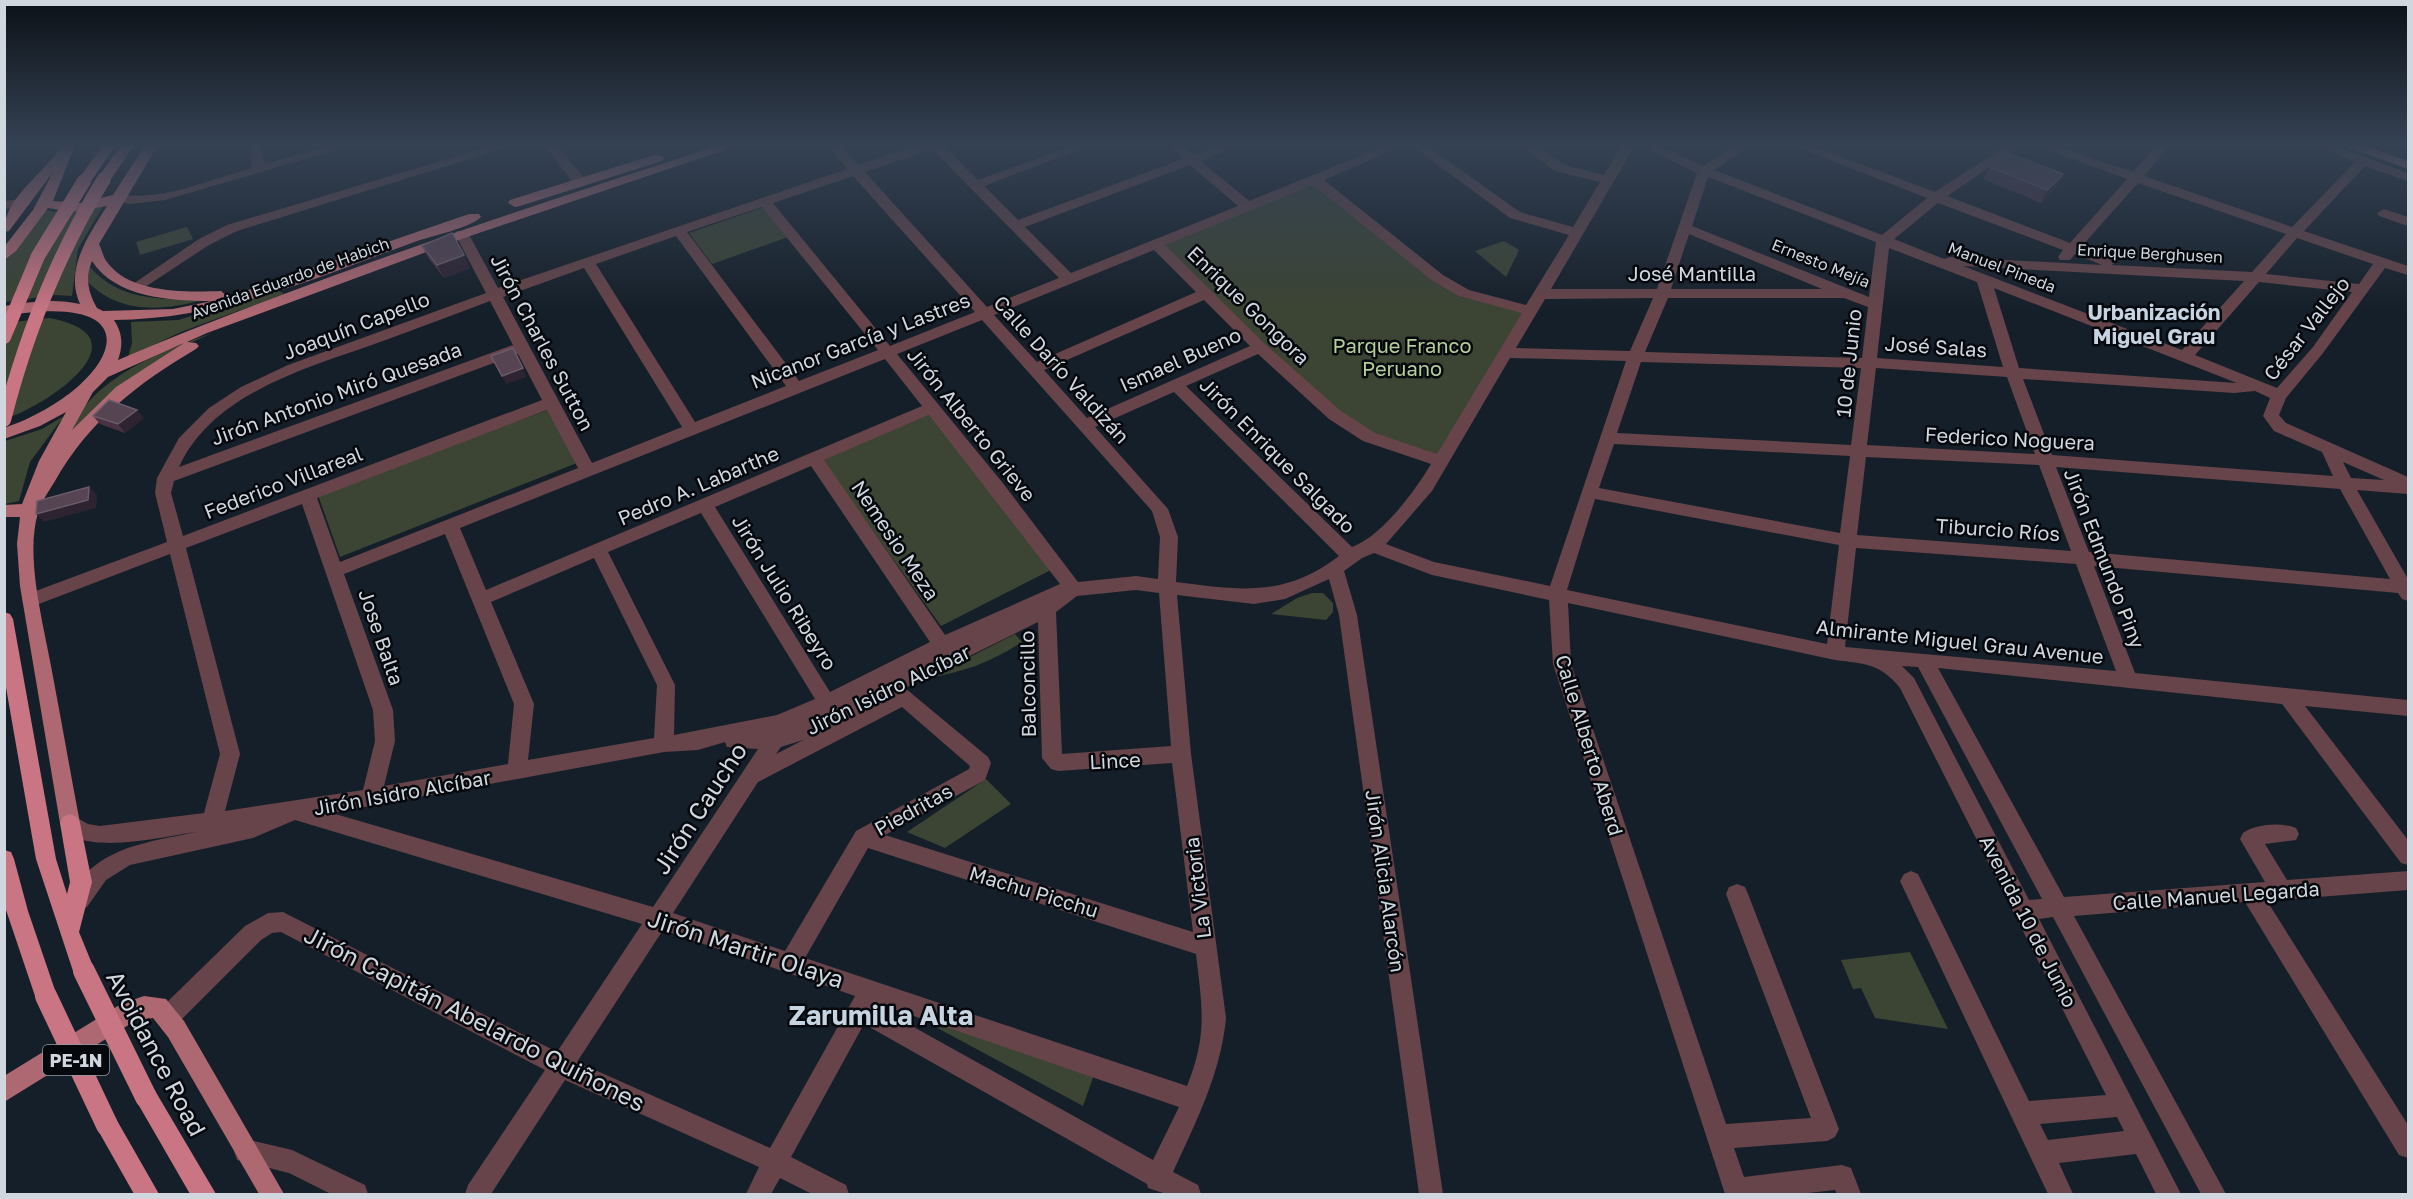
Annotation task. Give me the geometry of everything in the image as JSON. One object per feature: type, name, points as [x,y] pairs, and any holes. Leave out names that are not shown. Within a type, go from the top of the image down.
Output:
[{"type":"highway","points":[[4,337],[28,276],[54,225],[70,201]]},
{"type":"highway","points":[[4,420],[32,322],[51,273],[77,220],[89,201]]},
{"type":"highway","name":"PE-1N","points":[[4,619],[46,859],[69,933]]},
{"type":"highway","points":[[69,933],[81,882],[70,823]]},
{"type":"highway","name":"PE-1N","points":[[4,859],[10,906],[46,996],[107,1125],[147,1194]]},
{"type":"highway","name":"Avoidance Road","points":[[69,933],[84,971],[146,1097],[204,1194]]},
{"type":"main road","points":[[4,256],[44,202],[63,208],[78,208],[106,201]]},
{"type":"main road","points":[[4,434],[55,411],[87,388],[102,373],[114,351],[114,331],[83,298],[80,279],[93,246],[116,201]]},
{"type":"main road","name":"Avenida Eduardo de Habich","points":[[4,311],[30,306],[64,305],[96,313],[162,314],[196,310],[250,294],[524,201]]},
{"type":"main road","name":"Avenida Eduardo de Habich","points":[[102,373],[201,330],[462,234],[563,201]]},
{"type":"main road","points":[[4,228],[23,203]]},
{"type":"main road","points":[[93,246],[101,265],[116,276],[158,294],[181,296],[250,294]]},
{"type":"main road","points":[[292,280],[282,289],[284,292],[302,294]]},
{"type":"main road","points":[[30,510],[69,445],[86,424],[109,402],[162,363],[255,310]]},
{"type":"main road","points":[[70,823],[31,600],[28,539],[30,510],[41,472],[53,446],[87,388]]},
{"type":"main road","points":[[4,511],[30,510]]},
{"type":"main road","points":[[4,1090],[135,1009],[156,1007],[168,1017],[272,1194]]},
{"type":"street","points":[[137,286],[204,242],[232,228],[322,201]]},
{"type":"street","name":"Joaquín Capello","points":[[165,478],[171,464],[194,429],[248,390],[493,294],[772,201]]},
{"type":"street","name":"Calle Darío Valdizán","points":[[883,201],[1160,509],[1169,537],[1167,586]]},
{"type":"street","points":[[991,201],[1068,279]]},
{"type":"street","points":[[1016,226],[1083,201]]},
{"type":"street","points":[[1241,201],[1247,206]]},
{"type":"street","name":"Nicanor García y Lastres","points":[[335,571],[984,314],[1260,201]]},
{"type":"street","points":[[1341,201],[1438,278],[1464,293],[1530,311]]},
{"type":"street","points":[[1496,201],[1515,214],[1537,223],[1576,232]]},
{"type":"street","name":"Jirón Isidro Alcíbar","points":[[781,730],[827,703],[1045,596],[1127,583],[1254,597],[1279,594],[1374,546],[1425,487],[1595,201]]},
{"type":"street","name":"Calle Alberto Aberd","points":[[1695,201],[1662,295],[1635,357],[1560,578],[1558,594],[1562,664],[1736,1192]]},
{"type":"street","name":"Manuel Pineda","points":[[1781,201],[2254,384],[2279,396]]},
{"type":"street","points":[[1883,241],[1931,201]]},
{"type":"street","points":[[1950,201],[2128,269]]},
{"type":"street","points":[[2058,266],[2113,201]]},
{"type":"street","points":[[2206,201],[2409,271]]},
{"type":"street","points":[[2185,357],[2254,277],[2324,201]]},
{"type":"street","points":[[4,204],[23,203]]},
{"type":"street","name":"Jirón Alberto Grieve","points":[[766,203],[996,486],[1074,590]]},
{"type":"street","points":[[2384,213],[2409,222]]},
{"type":"street","name":"Ernesto Mejía","points":[[1686,228],[1875,305]]},
{"type":"street","points":[[679,231],[795,387]]},
{"type":"street","name":"Jirón Charles Sutton","points":[[462,234],[587,470]]},
{"type":"street","name":"10 de Junio","points":[[1835,653],[1850,541],[1883,241]]},
{"type":"street","name":"Enrique Gongora","points":[[1155,243],[1260,347],[1346,423],[1368,436],[1441,461]]},
{"type":"street","name":"Enrique Berghusen","points":[[1933,260],[2254,277],[2363,289]]},
{"type":"street","points":[[588,262],[691,429]]},
{"type":"street","name":"César Vallejo","points":[[2329,450],[2274,423],[2271,416],[2279,396],[2318,350],[2382,262]]},
{"type":"street","name":"Jirón Edmundo Piny","points":[[1984,280],[2013,373],[2129,682]]},
{"type":"street","points":[[1034,369],[1206,293]]},
{"type":"street","name":"José Mantilla","points":[[1540,294],[1845,293]]},
{"type":"street","name":"Ismael Bueno","points":[[1085,425],[1260,347]]},
{"type":"street","name":"Jirón Antonio Miró Quesada","points":[[165,478],[521,348]]},
{"type":"street","name":"José Salas","points":[[1505,353],[1870,363],[2234,388],[2250,387],[2254,384]]},
{"type":"street","name":"Jirón Enrique Salgado","points":[[1175,384],[1342,563]]},
{"type":"street","name":"Federico Villareal","points":[[31,600],[551,403]]},
{"type":"street","name":"Pedro A. Labarthe","points":[[481,599],[931,408]]},
{"type":"street","name":"Federico Noguera","points":[[1608,438],[2046,460],[2409,488]]},
{"type":"street","points":[[2329,450],[2344,483],[2407,589]]},
{"type":"street","points":[[2329,450],[2409,484]]},
{"type":"street","name":"Nemesio Meza","points":[[814,458],[874,542],[942,645]]},
{"type":"street","points":[[165,478],[164,493],[230,754],[212,820]]},
{"type":"street","name":"Tiburcio Ríos","points":[[1589,492],[1850,541],[2081,558],[2407,589]]},
{"type":"street","name":"Jose Balta","points":[[308,496],[383,710],[385,741],[371,797]]},
{"type":"street","name":"Jirón Julio Ribeyro","points":[[705,505],[827,703]]},
{"type":"street","points":[[450,525],[524,704],[518,772]]},
{"type":"street","name":"Almirante Miguel Grau Avenue","points":[[1374,546],[1432,568],[1835,653],[2409,708]]},
{"type":"street","points":[[598,550],[666,685],[664,744]]},
{"type":"street","name":"Jirón Alicia Alarcón","points":[[1342,563],[1431,1194]]},
{"type":"street","name":"La Victoria","points":[[1157,1179],[1193,1100],[1215,1029],[1180,754],[1167,586]]},
{"type":"street","name":"Jirón Isidro Alcíbar","points":[[70,823],[84,832],[100,835],[294,811],[664,744],[781,730],[796,734],[897,693],[1063,601],[1074,590]]},
{"type":"street","name":"Balconcillo","points":[[1047,609],[1052,758]]},
{"type":"street","name":"Avenida 10 de Junio","points":[[1876,658],[1899,673],[1907,683],[2169,1194]]},
{"type":"street","name":"Avenida 10 de Junio","points":[[1924,660],[2214,1194]]},
{"type":"street","points":[[753,776],[897,693]]},
{"type":"street","name":"Piedritas","points":[[790,962],[863,837],[978,774],[981,768],[981,763],[897,693]]},
{"type":"street","points":[[2288,698],[2409,856]]},
{"type":"street","name":"Jirón Caucho","points":[[477,1194],[560,1066],[660,919],[781,730]]},
{"type":"street","name":"Lince","points":[[1052,758],[1058,763],[1180,754]]},
{"type":"street","name":"Jirón Isidro Alcíbar","points":[[76,906],[90,882],[112,862],[127,856],[253,829],[294,811]]},
{"type":"street","name":"Jirón Martir Olaya","points":[[294,811],[660,919],[790,962],[866,1000],[1157,1179],[1189,1194]]},
{"type":"street","points":[[2282,890],[2250,839],[2255,836],[2289,834]]},
{"type":"street","name":"Machu Picchu","points":[[863,837],[1204,946]]},
{"type":"street","name":"Calle Manuel Legarda","points":[[2023,910],[2409,880]]},
{"type":"street","points":[[1911,881],[2061,1194]]},
{"type":"street","points":[[2250,892],[2409,1146]]},
{"type":"street","points":[[1719,1137],[1827,1129],[1737,894]]},
{"type":"street","name":"Jirón Capitán Abelardo Quiñones","points":[[168,1017],[253,933],[268,923],[283,921],[560,1066],[777,1162],[837,1194]]},
{"type":"street","points":[[758,1194],[866,1000]]},
{"type":"street","name":"Jirón Martir Olaya","points":[[866,1000],[1193,1100]]},
{"type":"street","points":[[2023,1113],[2123,1106]]},
{"type":"street","points":[[2042,1153],[2141,1141]]},
{"type":"street","points":[[246,1151],[292,1162],[356,1194]]},
{"type":"street","points":[[1736,1192],[1842,1177],[1849,1194]]},
{"type":"green space","name":"Parque Franco Peruano","points":[[1259,201],[1343,201],[1464,293],[1530,311],[1441,461],[1346,423],[1155,243]]},
{"type":"green space","points":[[103,206],[78,249],[72,296],[55,295],[5,302],[4,261],[44,209],[53,212]]},
{"type":"green space","points":[[764,207],[788,237],[712,264],[689,233]]},
{"type":"green space","points":[[187,227],[193,239],[140,255],[136,242]]},
{"type":"green space","points":[[1504,241],[1519,250],[1506,277],[1475,251]]},
{"type":"green space","points":[[89,266],[113,286],[127,292],[156,298],[203,300],[157,308],[127,305],[113,300],[88,282]]},
{"type":"green space","points":[[278,290],[284,294],[181,332],[128,357],[132,343],[131,322],[178,320]]},
{"type":"green space","points":[[49,318],[78,327],[90,339],[91,354],[81,370],[65,386],[24,411],[5,419],[4,323]]},
{"type":"green space","points":[[212,333],[184,346],[66,435],[90,400],[117,377],[163,352]]},
{"type":"green space","points":[[548,410],[577,463],[340,557],[318,495]]},
{"type":"green space","points":[[931,414],[1055,568],[941,626],[822,460]]},
{"type":"green space","points":[[64,416],[30,462],[19,501],[5,504],[5,441],[42,429]]},
{"type":"green space","points":[[1312,593],[1323,593],[1333,603],[1333,612],[1326,620],[1271,614],[1297,598]]},
{"type":"green space","points":[[1015,634],[1022,642],[989,661],[954,673],[929,678]]},
{"type":"green space","points":[[986,779],[1011,804],[945,848],[907,832]]},
{"type":"green space","points":[[1910,952],[1948,1029],[1875,1018],[1861,988],[1853,989],[1841,960]]},
{"type":"green space","points":[[900,1008],[1095,1072],[1083,1106]]},
{"type":"building","points":[[452,233],[464,255],[437,265],[422,246]]},
{"type":"building","points":[[513,348],[523,368],[502,376],[491,356]]},
{"type":"building","points":[[109,400],[137,410],[118,424],[93,416]]},
{"type":"building","points":[[89,487],[88,500],[36,514],[37,501]]},
{"type":"district","name":"Urbanización Miguel Grau","points":[[2154,324]]},
{"type":"district","name":"Zarumilla Alta","points":[[881,1015]]}]
